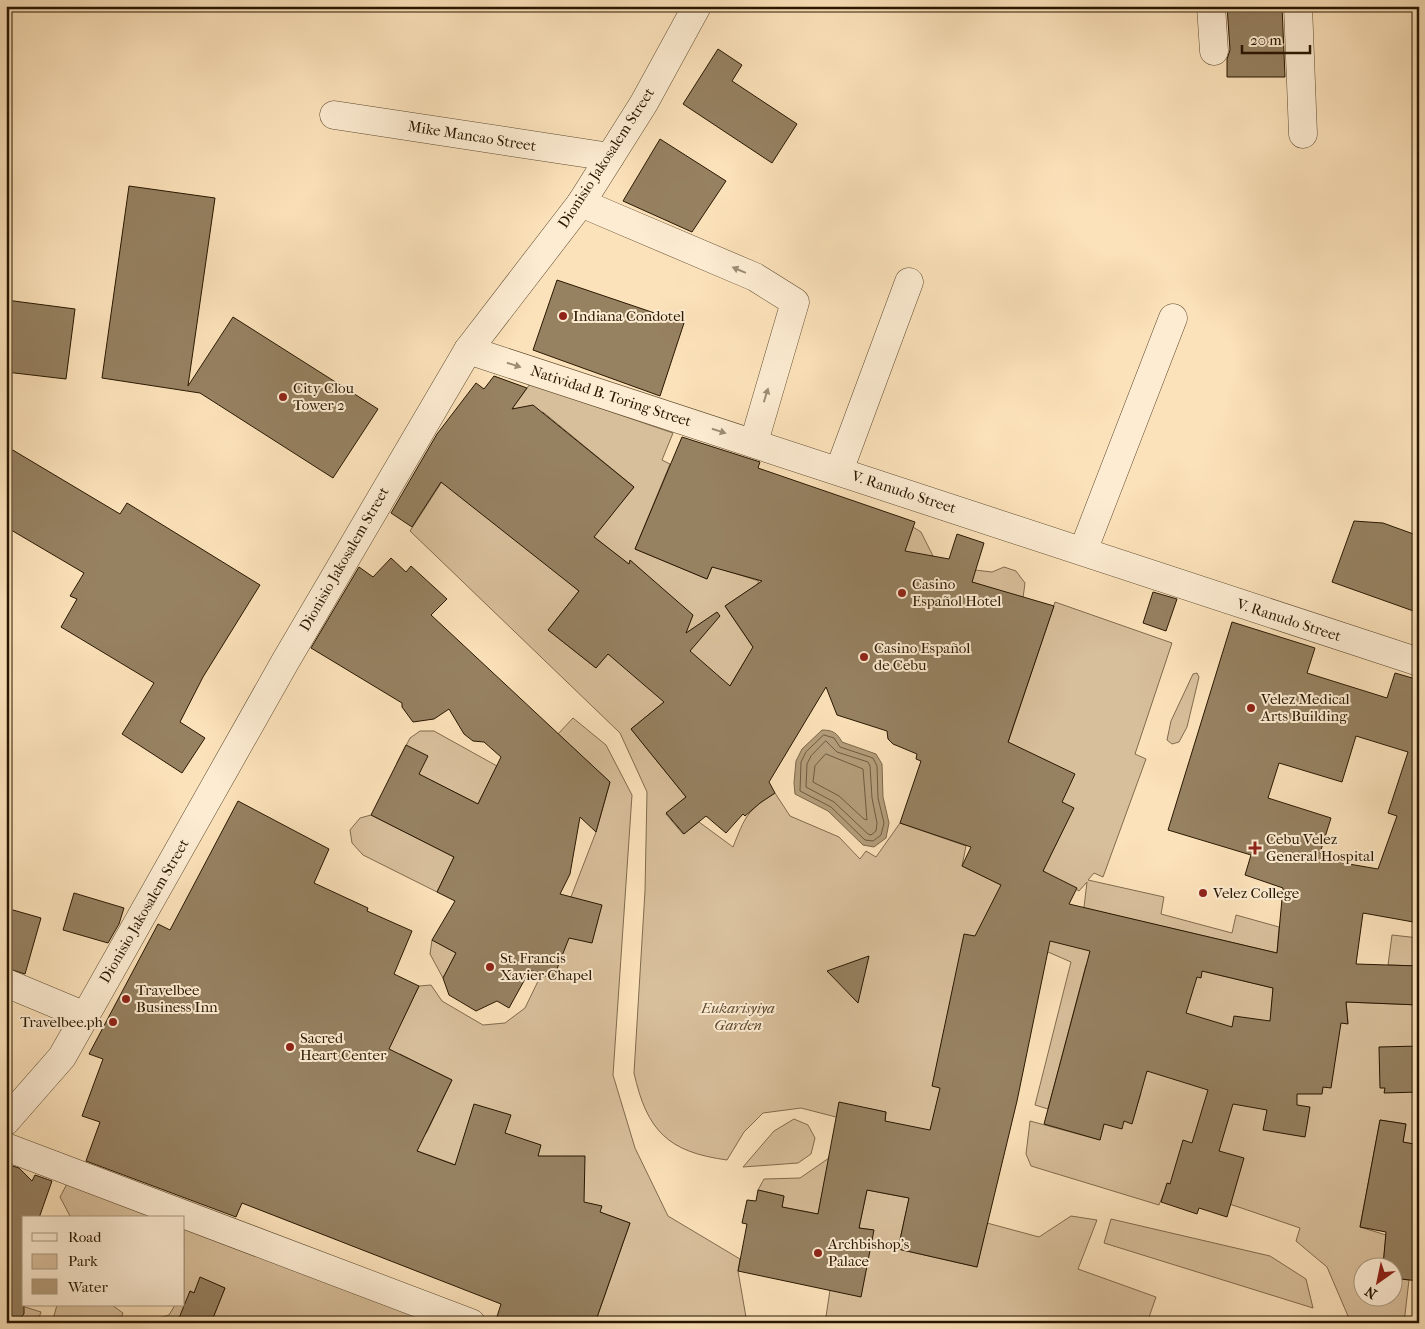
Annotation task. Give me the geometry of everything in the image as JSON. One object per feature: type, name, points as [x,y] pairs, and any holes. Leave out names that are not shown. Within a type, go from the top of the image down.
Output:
[{"type":"street","name":"Dionisio Jakosalem Street","points":[[6,1121],[62,1057],[351,547],[468,350],[580,203],[644,103],[697,6]]},
{"type":"street","points":[[1211,6],[1214,51]]},
{"type":"street","points":[[1298,6],[1303,134]]},
{"type":"street","name":"Mike Mancao Street","points":[[334,115],[610,157]]},
{"type":"street","points":[[580,203],[756,277],[795,302],[754,442]]},
{"type":"street","points":[[839,471],[909,282]]},
{"type":"street","points":[[1083,551],[1174,318]]},
{"type":"street","name":"Natividad B. Toring Street","points":[[468,350],[754,442]]},
{"type":"street","name":"V. Ranudo Street","points":[[754,442],[1419,662]]},
{"type":"street","points":[[6,982],[85,1016]]},
{"type":"street","points":[[6,1147],[471,1323]]},
{"type":"green space","name":"Eukarisyiya Garden","points":[[530,384],[673,433],[662,460],[670,464],[635,549],[707,579],[719,550],[724,570],[759,581],[757,585],[725,606],[763,662],[748,656],[703,730],[674,694],[631,729],[686,797],[666,814],[683,834],[699,822],[733,847],[748,815],[758,804],[775,793],[790,816],[839,837],[860,859],[866,851],[876,857],[900,823],[966,846],[962,866],[1001,885],[1076,912],[1084,907],[1087,882],[1079,891],[1043,871],[1073,809],[994,785],[1055,602],[1172,643],[1135,754],[1146,759],[1103,877],[1094,873],[1088,880],[1164,897],[1161,914],[1232,933],[1236,915],[1279,927],[1277,953],[1084,908],[1201,977],[1202,971],[1273,988],[1271,1015],[1348,1023],[1346,1002],[1419,1005],[1419,1145],[1403,1142],[1406,1124],[1380,1120],[1360,1227],[1386,1235],[1384,1256],[1352,1256],[1352,1306],[1402,1306],[1402,1279],[1409,1280],[1404,1323],[1351,1323],[1327,1267],[1296,1241],[1300,1228],[1168,1183],[1159,1205],[1031,1166],[1026,1154],[1030,1121],[1100,1140],[1104,1124],[1124,1121],[1132,1123],[1141,1093],[1132,1090],[1151,1018],[1182,1026],[1192,992],[1086,965],[1048,1109],[1035,1105],[1071,962],[1048,952],[941,1088],[926,1146],[885,1121],[886,1112],[860,1107],[836,1117],[801,1108],[763,1113],[744,1132],[727,1160],[689,1151],[663,1135],[646,1110],[634,1073],[645,891],[647,792],[620,733],[410,531],[445,477],[579,591],[548,630],[596,668],[659,589],[501,462],[600,528],[634,487],[543,412],[494,433]]},
{"type":"green space","points":[[913,527],[921,532],[933,556],[902,558]]},
{"type":"green space","points":[[1004,567],[1016,571],[1025,583],[1023,598],[972,582],[975,570],[992,572]]},
{"type":"green space","points":[[1197,673],[1199,677],[1187,727],[1179,742],[1172,744],[1167,740],[1171,721],[1193,674]]},
{"type":"green space","points":[[573,718],[606,745],[632,795],[613,1075],[635,1148],[668,1216],[740,1259],[738,1271],[747,1323],[595,1323],[630,1223],[535,1189],[533,1193],[412,1149],[427,1132],[452,1080],[400,1054],[382,1091],[249,947],[402,1021],[419,986],[431,985],[442,1001],[483,1025],[505,1023],[525,1008],[541,975],[596,832],[610,782],[558,734]]},
{"type":"green space","points":[[420,731],[434,731],[497,766],[478,804],[397,763],[410,738]]},
{"type":"green space","points":[[371,815],[454,857],[437,892],[363,855],[352,843],[350,830],[360,818]]},
{"type":"green space","points":[[1392,935],[1419,938],[1419,966],[1388,965]]},
{"type":"green space","points":[[432,940],[456,953],[443,978],[430,954]]},
{"type":"green space","points":[[794,1119],[808,1125],[815,1138],[811,1154],[798,1163],[743,1167],[774,1131]]},
{"type":"green space","points":[[829,1158],[818,1214],[782,1207],[784,1196],[758,1190],[764,1179],[800,1178]]},
{"type":"green space","points":[[69,1180],[171,1216],[70,1216],[60,1197]]},
{"type":"green space","points":[[867,1190],[909,1198],[898,1249],[977,1267],[987,1223],[1039,1237],[1071,1216],[1097,1220],[1078,1269],[1156,1297],[1147,1323],[825,1323],[830,1290],[874,1230],[859,1228]]},
{"type":"green space","points":[[1111,1219],[1270,1256],[1306,1279],[1313,1308],[1104,1243]]},
{"type":"green space","points":[[185,1220],[432,1323],[211,1323],[225,1288],[201,1278],[194,1293],[190,1291],[181,1323],[155,1323],[156,1319],[169,1315],[174,1306],[185,1306]]},
{"type":"green space","points":[[19,1305],[41,1312],[37,1323],[15,1323]]},
{"type":"green space","points":[[57,1306],[113,1306],[123,1313],[119,1323],[103,1321],[102,1323],[52,1323]]},
{"type":"water","points":[[822,730],[834,733],[842,742],[876,754],[882,764],[883,797],[889,823],[886,838],[874,847],[863,845],[828,811],[795,794],[796,761],[802,749]]},
{"type":"building","points":[[1227,6],[1282,6],[1285,77],[1227,77],[1227,59],[1230,50]]},
{"type":"building","points":[[718,49],[742,65],[732,81],[797,124],[772,163],[683,104]]},
{"type":"building","points":[[660,139],[726,181],[692,232],[623,201]]},
{"type":"building","points":[[129,186],[215,198],[188,386],[233,317],[378,409],[333,478],[200,393],[102,378]]},
{"type":"building","points":[[557,280],[684,323],[660,396],[533,350]]},
{"type":"building","points":[[6,300],[75,309],[66,379],[6,372]]},
{"type":"building","points":[[494,376],[527,388],[512,409],[533,405],[634,487],[594,537],[629,564],[630,560],[693,615],[686,633],[717,612],[720,616],[690,651],[730,686],[753,647],[725,606],[762,581],[712,567],[707,579],[635,549],[682,437],[760,462],[758,468],[915,522],[905,551],[949,559],[957,534],[984,543],[972,582],[1054,606],[1008,742],[1075,774],[1062,802],[1074,808],[1043,871],[1077,888],[1069,904],[1277,953],[1283,888],[1245,875],[1251,855],[1168,830],[1232,622],[1315,648],[1307,673],[1387,698],[1395,673],[1419,680],[1419,923],[1363,913],[1356,964],[1419,966],[1419,1005],[1346,1002],[1348,1024],[1341,1023],[1331,1088],[1323,1087],[1322,1094],[1297,1094],[1297,1105],[1310,1107],[1305,1137],[1263,1130],[1267,1110],[1233,1104],[1219,1151],[1244,1158],[1227,1217],[1199,1208],[1197,1214],[1161,1202],[1167,1183],[1170,1184],[1183,1140],[1192,1143],[1208,1090],[1147,1071],[1132,1124],[1124,1121],[1122,1129],[1104,1124],[1100,1140],[1044,1124],[1090,951],[1050,941],[1017,1101],[977,1267],[898,1249],[909,1198],[867,1190],[859,1228],[874,1230],[861,1297],[738,1271],[747,1224],[742,1223],[747,1200],[756,1201],[758,1190],[784,1196],[782,1207],[818,1214],[839,1102],[886,1112],[885,1121],[930,1130],[940,1088],[932,1086],[964,934],[975,936],[1001,885],[962,866],[971,847],[900,823],[921,761],[916,759],[917,754],[893,744],[888,739],[887,731],[837,715],[826,687],[769,782],[775,793],[745,816],[743,814],[726,833],[706,816],[684,834],[666,813],[686,797],[631,729],[664,702],[608,654],[596,668],[548,630],[579,591],[441,482],[412,527],[391,513],[437,434],[476,383],[484,389]],"holes":[[[1356,736],[1408,752],[1388,813],[1397,816],[1378,869],[1343,863],[1320,853],[1331,818],[1268,798],[1279,763],[1342,782]],[[1202,971],[1273,988],[1270,1021],[1234,1016],[1232,1027],[1186,1013],[1197,977],[1201,978]]]},
{"type":"building","points":[[6,446],[120,514],[127,503],[260,585],[203,677],[180,722],[205,738],[182,773],[122,734],[154,683],[61,627],[77,599],[70,596],[84,573],[6,527]]},
{"type":"building","points":[[1354,521],[1383,523],[1419,536],[1419,613],[1332,582]]},
{"type":"building","points":[[391,558],[406,572],[411,566],[447,599],[431,615],[610,782],[596,832],[580,817],[570,874],[560,894],[602,905],[592,943],[569,938],[553,979],[530,970],[509,1008],[497,1001],[476,1011],[449,995],[443,978],[456,953],[432,940],[455,901],[437,892],[454,857],[371,815],[406,745],[428,756],[419,774],[478,804],[501,757],[484,742],[473,741],[464,734],[449,709],[434,719],[413,722],[402,707],[402,703],[311,648],[359,567],[373,577]]},
{"type":"building","points":[[1153,592],[1177,599],[1166,631],[1143,623]]},
{"type":"building","points":[[238,801],[329,849],[314,883],[368,908],[367,911],[412,931],[394,974],[419,986],[389,1049],[452,1080],[417,1151],[455,1165],[474,1104],[511,1115],[505,1133],[541,1145],[538,1156],[585,1156],[584,1202],[602,1206],[600,1212],[630,1223],[595,1323],[495,1323],[501,1304],[242,1203],[236,1217],[86,1161],[100,1122],[82,1116],[103,1059],[89,1054],[158,924],[170,930]]},
{"type":"building","points":[[74,893],[124,908],[119,924],[108,943],[63,930]]},
{"type":"building","points":[[6,908],[41,918],[25,974],[6,968]]},
{"type":"building","points":[[869,956],[858,1003],[827,971]]},
{"type":"building","points":[[1419,1046],[1419,1092],[1384,1093],[1385,1088],[1380,1088],[1379,1047]]},
{"type":"building","points":[[1380,1120],[1406,1124],[1403,1142],[1419,1145],[1419,1281],[1402,1279],[1402,1256],[1384,1256],[1386,1232],[1360,1227]]},
{"type":"building","points":[[6,1164],[19,1168],[32,1181],[35,1175],[52,1181],[40,1216],[22,1216],[22,1306],[24,1306],[24,1314],[15,1323],[6,1323]]},
{"type":"building","points":[[200,1277],[225,1288],[211,1323],[177,1323],[190,1291],[194,1293]]},
{"type":"place","name":"Indiana Condotel","points":[[563,316]]},
{"type":"place","name":"City Clou Tower 2","points":[[283,397]]},
{"type":"place","name":"Casino Español Hotel","points":[[902,593]]},
{"type":"place","name":"Casino Español de Cebu","points":[[864,657]]},
{"type":"place","name":"Velez Medical Arts Building","points":[[1251,708]]},
{"type":"place","name":"Cebu Velez General Hospital","points":[[1255,848]]},
{"type":"place","name":"Velez College","points":[[1203,893]]},
{"type":"place","name":"St. Francis Xavier Chapel","points":[[490,967]]},
{"type":"place","name":"Travelbee Business Inn","points":[[126,999]]},
{"type":"place","name":"Travelbee.ph","points":[[113,1022]]},
{"type":"place","name":"Sacred Heart Center","points":[[290,1047]]},
{"type":"place","name":"Archbishop's Palace","points":[[818,1253]]}]
